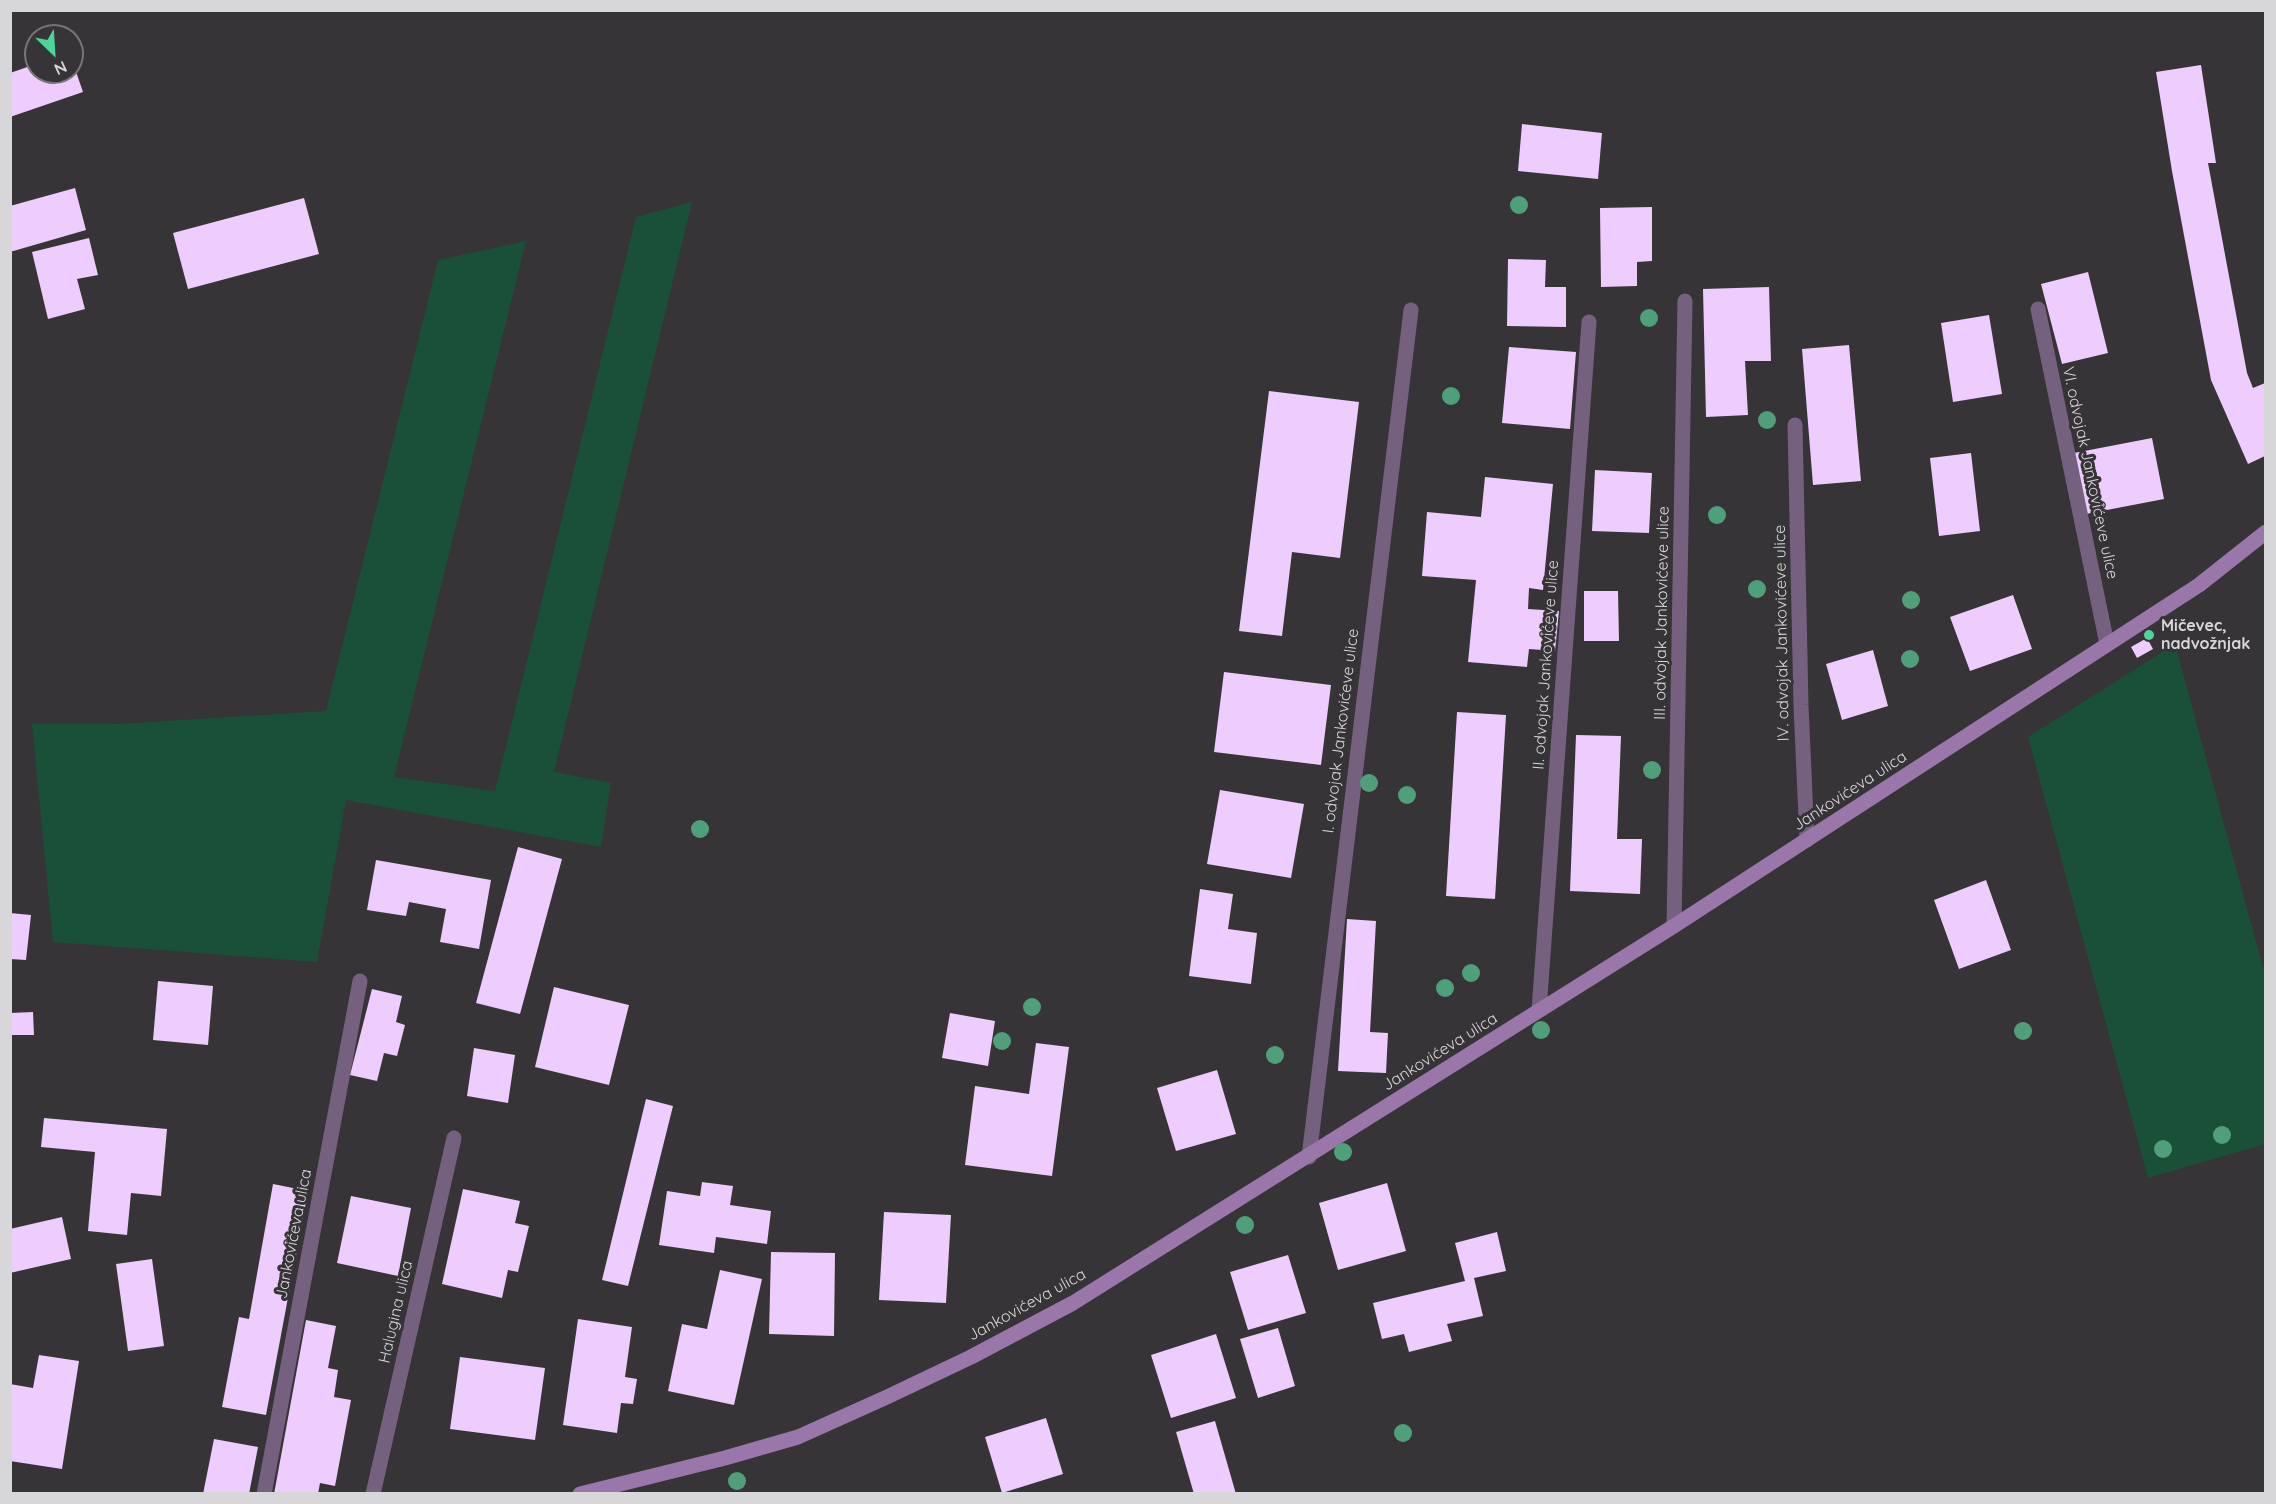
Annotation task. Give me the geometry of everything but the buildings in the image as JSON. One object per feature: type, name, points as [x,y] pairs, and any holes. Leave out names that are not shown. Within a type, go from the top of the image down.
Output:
[{"type":"main road","name":"Jankovićeva ulica","points":[[580,1494],[725,1458],[798,1437],[971,1357],[1073,1303],[1309,1157],[1807,840],[2199,585],[2265,532]]},
{"type":"street","name":"III. odvojak Jankovićeve ulice","points":[[1674,926],[1685,301]]},
{"type":"street","name":"VI. odvojak Jankovićeve ulice","points":[[2038,309],[2107,644]]},
{"type":"street","name":"I. odvojak Jankovićeve ulice","points":[[1309,1157],[1411,310]]},
{"type":"street","name":"II. odvojak Jankovićeve ulice","points":[[1539,1010],[1589,322]]},
{"type":"street","name":"IV. odvojak Jankovićeve ulice","points":[[1795,425],[1801,705],[1807,840]]},
{"type":"street","name":"Jankovićeva ulica","points":[[264,1494],[360,981]]},
{"type":"street","name":"Halugina ulica","points":[[373,1494],[454,1138]]},
{"type":"green space","points":[[692,202],[554,772],[611,783],[601,847],[346,800],[317,962],[53,942],[32,724],[118,724],[326,711],[438,260],[526,241],[394,777],[495,791],[636,217]]},
{"type":"green space","points":[[2175,644],[2265,975],[2265,1144],[2148,1178],[2028,737]]},
{"type":"place","name":"Mičevec, nadvožnjak","points":[[2149,635]]}]
